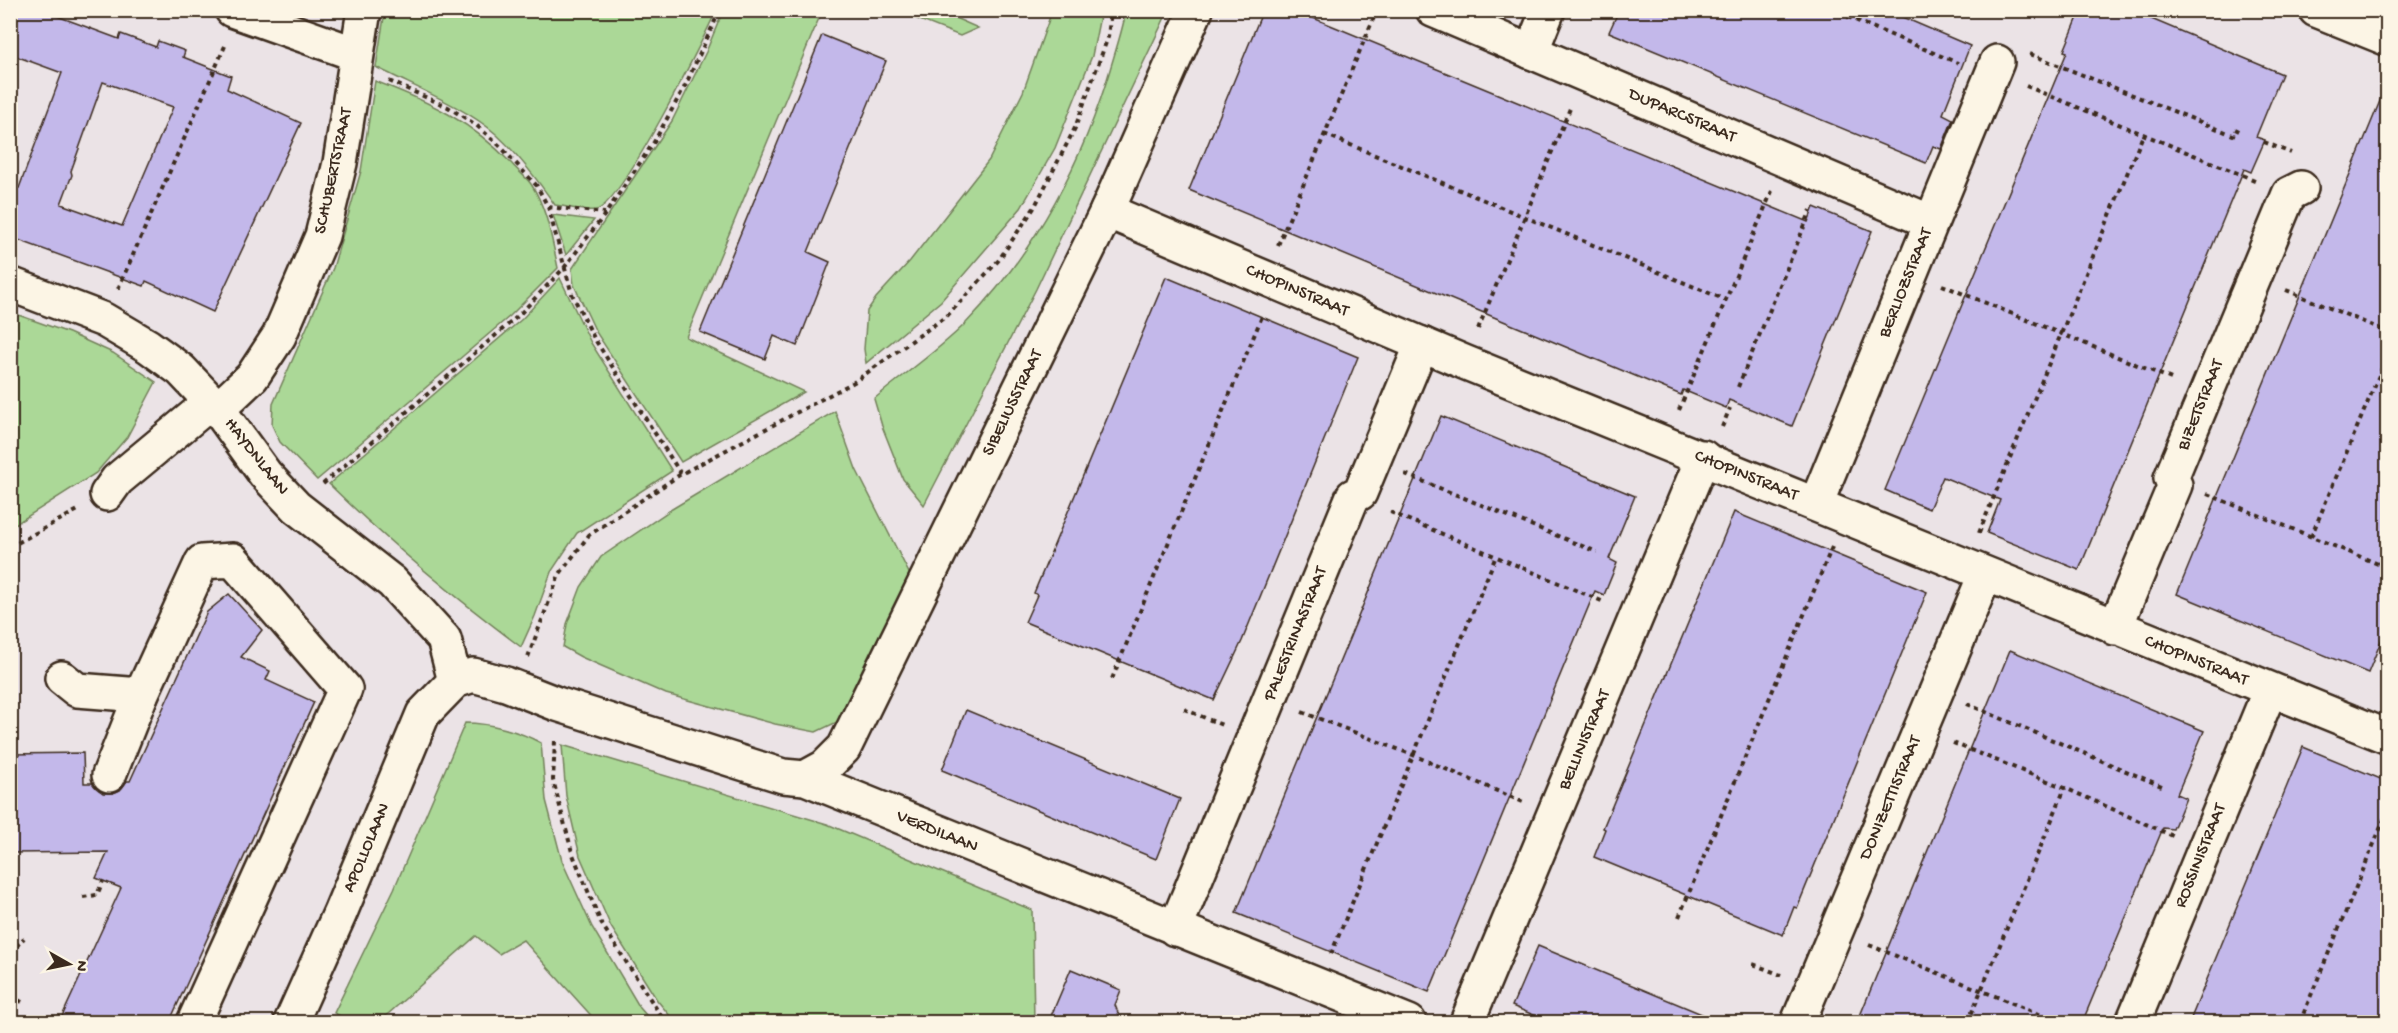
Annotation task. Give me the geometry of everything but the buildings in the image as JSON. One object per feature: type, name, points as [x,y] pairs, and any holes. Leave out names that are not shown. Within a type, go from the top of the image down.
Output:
[{"type":"street","name":"SCHUBERTSTRAAT","points":[[107,494],[117,480],[252,377],[279,336],[322,236],[340,163],[364,10]]},
{"type":"street","name":"SIBELIUSSTRAAT","points":[[805,778],[825,767],[844,748],[1107,211],[1196,10]]},
{"type":"street","name":"DUPARCSTRAAT","points":[[1432,10],[1931,222]]},
{"type":"street","points":[[1530,52],[1548,10]]},
{"type":"street","points":[[2316,10],[2388,39]]},
{"type":"street","points":[[235,12],[355,61]]},
{"type":"street","name":"BERLIOZSTRAAT","points":[[1830,510],[1911,272],[1931,222],[2002,66]]},
{"type":"street","name":"BIZETSTRAAT","points":[[2115,628],[2173,482],[2205,393],[2254,277],[2295,191]]},
{"type":"street","name":"CHOPINSTRAAT","points":[[1107,211],[1464,362],[2388,737]]},
{"type":"street","name":"HAYDNLAAN","points":[[10,284],[104,320],[148,346],[181,370],[215,405],[265,474],[296,507],[392,582],[444,639],[455,681]]},
{"type":"street","name":"PALESTRINASTRAAT","points":[[1175,929],[1269,700],[1357,494],[1374,461],[1422,344]]},
{"type":"street","name":"BELLINISTRAAT","points":[[1467,1023],[1703,458]]},
{"type":"street","points":[[109,775],[141,695],[201,562],[233,560],[345,689],[194,1023]]},
{"type":"street","name":"DONIZETTISTRAAT","points":[[1798,1023],[1936,691],[1975,571]]},
{"type":"street","name":"VERDILAAN","points":[[455,681],[473,675],[783,776],[805,778],[1409,1023]]},
{"type":"street","points":[[62,678],[77,690],[141,695]]},
{"type":"street","name":"APOLLOLAAN","points":[[291,1023],[340,913],[423,714],[455,681]]},
{"type":"street","name":"ROSSINISTRAAT","points":[[2133,1023],[2270,690]]},
{"type":"path","points":[[296,507],[519,316],[564,268],[606,213],[654,142],[685,86],[720,10]]},
{"type":"path","points":[[516,688],[559,575],[589,535],[681,474],[854,382],[948,315],[998,261],[1034,208],[1075,128],[1108,37],[1112,10]]},
{"type":"path","points":[[1112,679],[1270,280],[1324,134],[1377,10]]},
{"type":"path","points":[[1831,10],[2002,66],[2233,135],[2235,129],[2243,133]]},
{"type":"path","points":[[104,320],[235,12]]},
{"type":"path","points":[[355,61],[448,107],[476,125],[537,186],[548,207],[572,294],[594,338],[681,474]]},
{"type":"path","points":[[2002,66],[2143,135],[2295,191]]},
{"type":"path","points":[[1464,362],[1584,75]]},
{"type":"path","points":[[1324,134],[1726,300]]},
{"type":"path","points":[[1975,571],[2060,334],[2143,135]]},
{"type":"path","points":[[2264,142],[2293,154]]},
{"type":"path","points":[[1665,443],[1785,160]]},
{"type":"path","points":[[1738,387],[1825,176]]},
{"type":"path","points":[[548,207],[606,213]]},
{"type":"path","points":[[1911,272],[2205,393]]},
{"type":"path","points":[[2254,277],[2388,332]]},
{"type":"path","points":[[2311,537],[2388,354]]},
{"type":"path","points":[[1374,461],[1597,552]]},
{"type":"path","points":[[2173,482],[2388,568]]},
{"type":"path","points":[[10,547],[107,494]]},
{"type":"path","points":[[1357,494],[1496,556],[1641,606]]},
{"type":"path","points":[[1679,917],[1830,510]]},
{"type":"path","points":[[1318,986],[1496,556]]},
{"type":"path","points":[[1936,691],[2164,787]]},
{"type":"path","points":[[1269,700],[1413,755],[1554,815]]},
{"type":"path","points":[[557,704],[553,780],[572,852],[601,923],[665,1023]]},
{"type":"path","points":[[1920,729],[2206,846]]},
{"type":"path","points":[[1968,1023],[2065,788]]},
{"type":"path","points":[[2300,1023],[2388,810]]},
{"type":"path","points":[[83,897],[97,895],[103,881]]},
{"type":"path","points":[[1835,931],[2059,1023]]},
{"type":"path","points":[[10,953],[24,938]]},
{"type":"path","points":[[10,996],[22,1002]]},
{"type":"green space","points":[[385,10],[716,11],[679,85],[623,181],[608,201],[596,210],[582,210],[555,205],[520,159],[484,124],[455,106],[376,67]]},
{"type":"green space","points":[[723,11],[822,11],[686,337],[804,392],[681,462],[596,332],[574,285],[572,269],[672,121],[706,52]]},
{"type":"green space","points":[[897,11],[955,11],[953,17],[978,28],[960,36]]},
{"type":"green space","points":[[1052,11],[1101,11],[1092,56],[1055,148],[1021,208],[941,301],[866,363],[864,349],[867,311],[910,261],[989,160],[1023,92]]},
{"type":"green space","points":[[1126,11],[1168,11],[1036,289],[924,505],[903,479],[874,399],[966,323],[991,295],[1036,235],[1072,169],[1087,134],[1101,99]]},
{"type":"green space","points":[[375,81],[432,105],[465,124],[497,149],[524,176],[537,193],[545,214],[558,268],[510,316],[317,480],[280,442],[272,425],[273,404],[333,268],[361,171]]},
{"type":"green space","points":[[553,215],[594,220],[566,255]]},
{"type":"green space","points":[[560,278],[591,343],[672,471],[577,533],[551,572],[521,647],[422,569],[329,484],[522,319]]},
{"type":"green space","points":[[10,312],[69,333],[113,353],[156,382],[127,437],[96,473],[11,527]]},
{"type":"green space","points":[[835,411],[856,469],[911,577],[837,722],[816,732],[775,724],[666,694],[563,647],[567,624],[581,587],[601,557],[672,509]]},
{"type":"green space","points":[[465,723],[504,728],[541,743],[546,800],[562,861],[592,927],[640,1008],[652,1022],[597,1022],[523,940],[499,954],[476,936],[379,1022],[353,1022],[334,1013],[394,889]]},
{"type":"green space","points":[[562,745],[827,824],[1032,910],[1034,1022],[675,1022],[657,1000],[611,927],[580,856],[566,796]]}]
